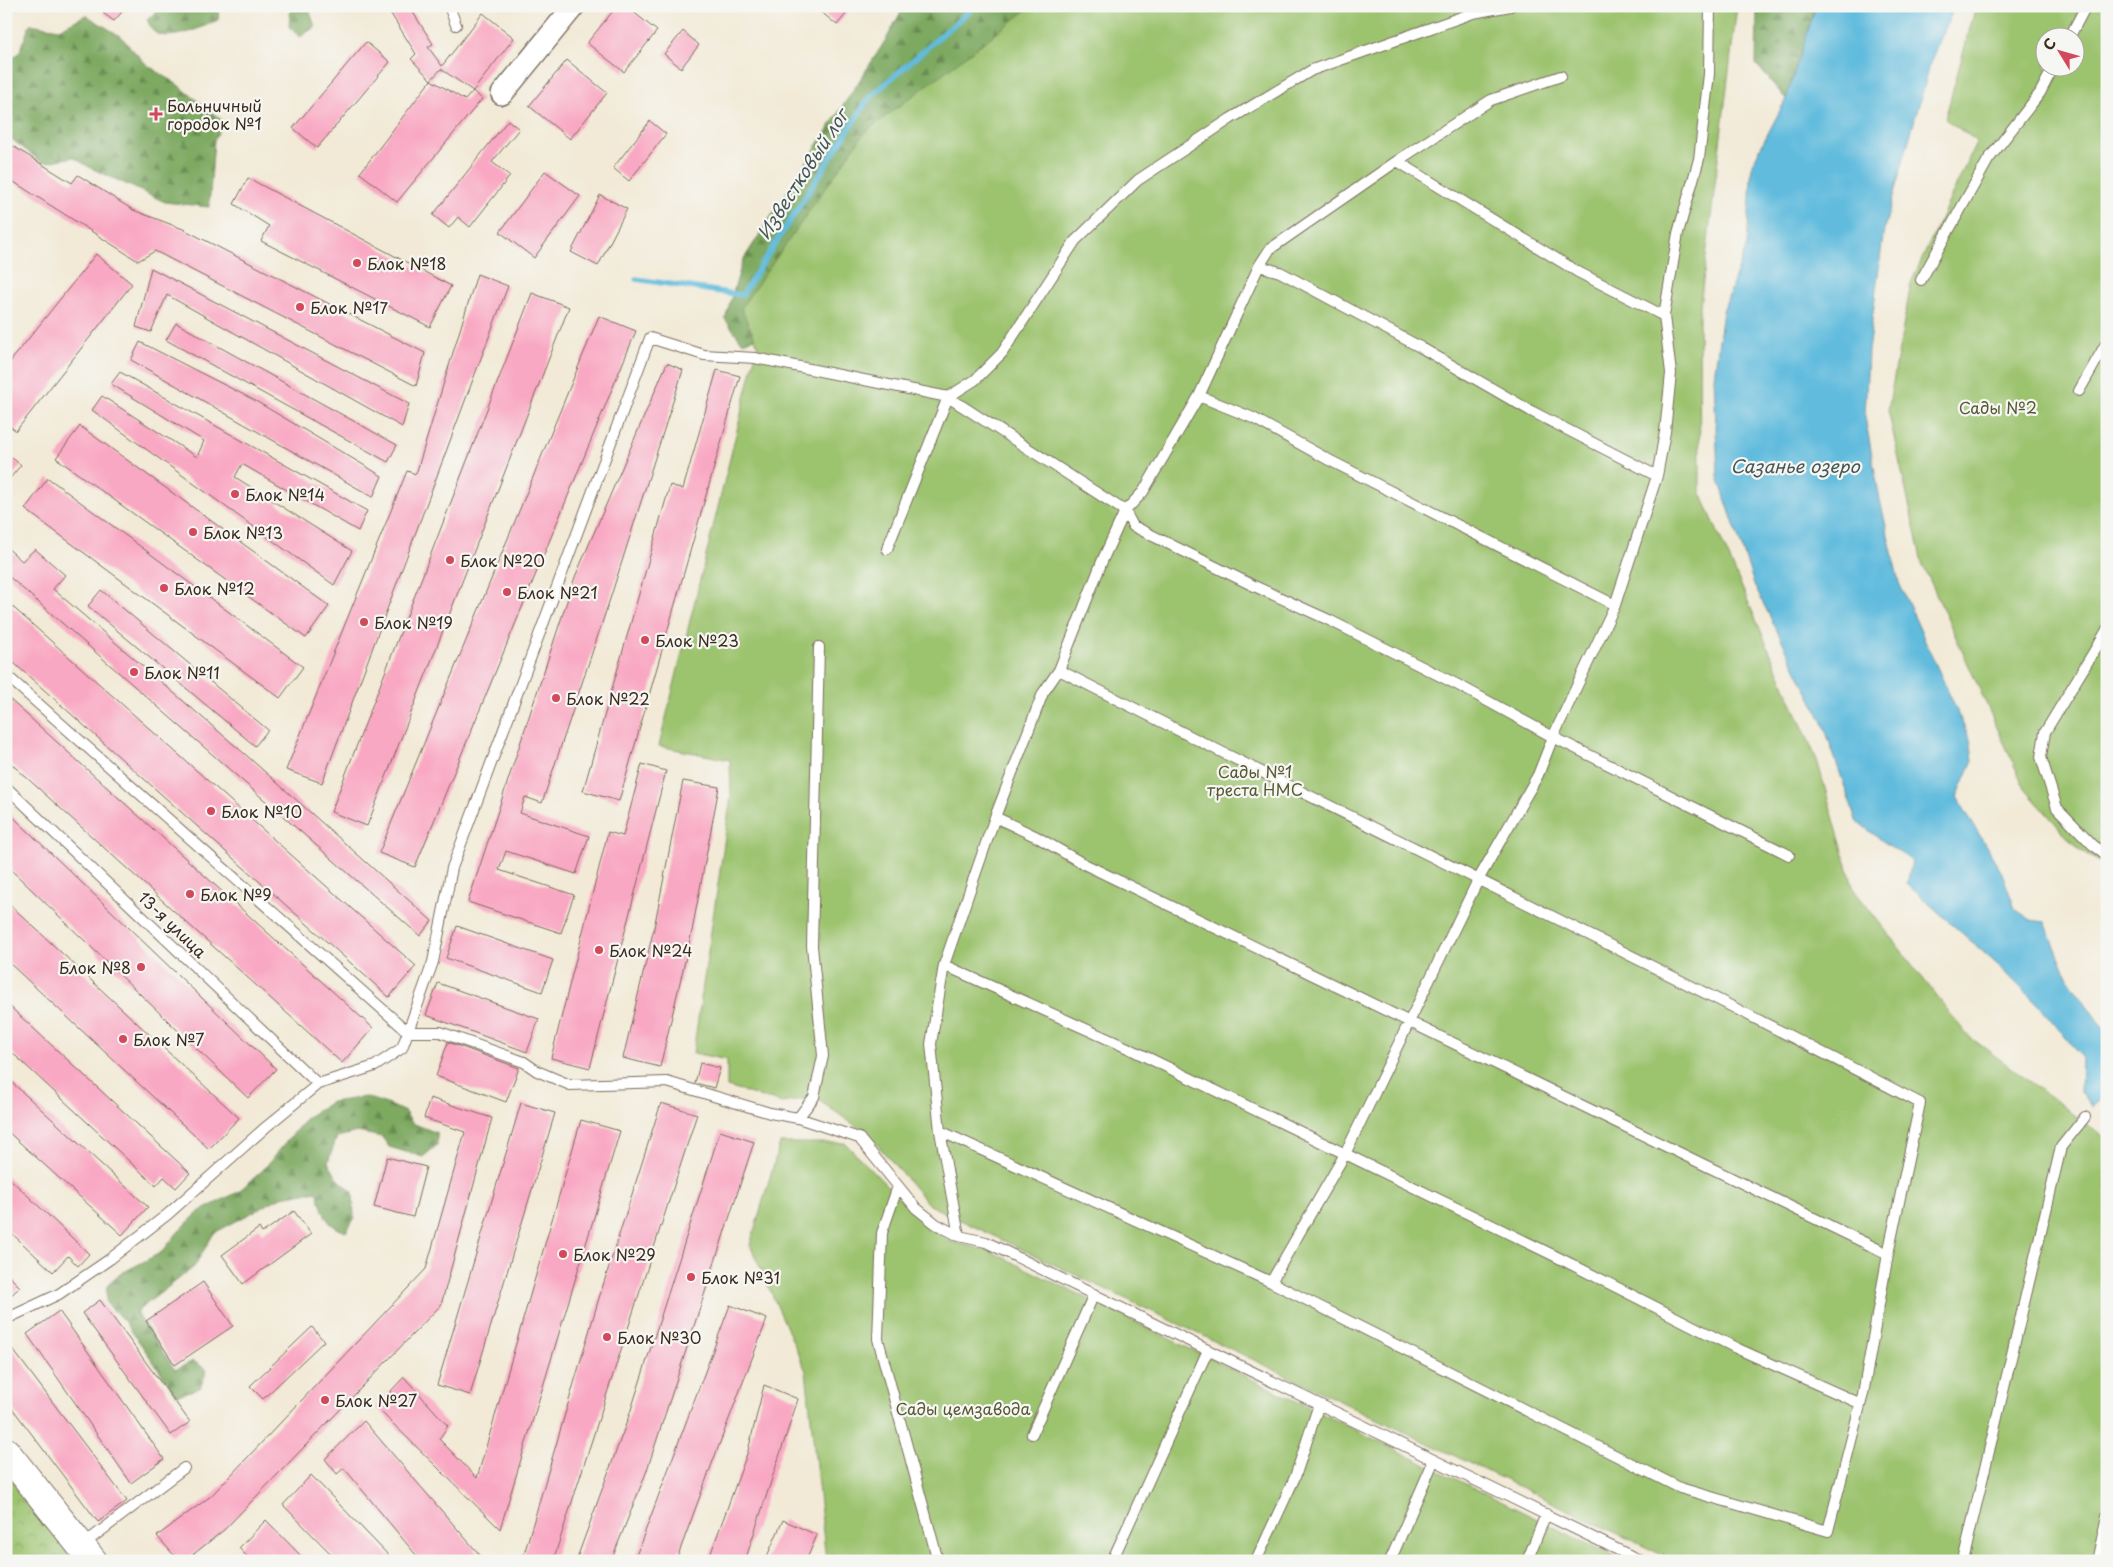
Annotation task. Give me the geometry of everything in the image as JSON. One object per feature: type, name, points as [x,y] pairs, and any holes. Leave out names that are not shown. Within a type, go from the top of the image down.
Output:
[{"type":"street","points":[[502,94],[574,6]]},
{"type":"street","points":[[6,1452],[87,1553]]},
{"type":"lane","points":[[450,6],[456,25]]},
{"type":"lane","points":[[888,549],[948,397],[975,380],[1002,353],[1075,241],[1138,180],[1230,119],[1312,70],[1473,13],[1510,6]]},
{"type":"lane","points":[[1271,1282],[1345,1154],[1478,880],[1538,775],[1553,737],[1616,605],[1657,476],[1665,432],[1671,373],[1664,316],[1678,233],[1699,159],[1709,74],[1710,6]]},
{"type":"lane","points":[[2074,28],[2086,6]]},
{"type":"lane","points":[[958,1236],[940,1131],[931,1044],[944,965],[995,817],[1043,693],[1059,670],[1103,559],[1125,512],[1143,492],[1200,396],[1259,266],[1270,249],[1397,161],[1491,100],[1561,76]]},
{"type":"lane","points":[[1921,280],[1988,160],[2040,93],[2048,78]]},
{"type":"lane","points":[[1397,161],[1578,272],[1664,316]]},
{"type":"lane","points":[[1259,266],[1280,272],[1420,347],[1531,410],[1657,476]]},
{"type":"lane","points":[[6,1319],[60,1294],[110,1259],[168,1214],[266,1127],[318,1084],[375,1066],[402,1048],[433,962],[452,868],[650,338],[704,355],[755,358],[948,397],[1125,512],[1133,526],[1460,686],[1553,737],[1789,854]]},
{"type":"lane","points":[[2079,391],[2107,342]]},
{"type":"lane","points":[[1200,396],[1252,418],[1337,464],[1616,605]]},
{"type":"lane","points":[[2107,630],[2045,732],[2041,757],[2056,808],[2093,845],[2107,854]]},
{"type":"lane","points":[[798,1118],[814,1097],[822,1056],[812,946],[819,647]]},
{"type":"lane","points":[[940,1131],[1271,1282],[1680,1488],[1828,1531],[1859,1403],[1920,1103],[1753,1016],[1059,670]]},
{"type":"lane","points":[[6,675],[408,1032],[440,1032],[524,1062],[537,1071],[570,1086],[667,1082],[770,1113],[798,1118],[859,1138],[916,1208],[936,1224],[958,1236],[986,1242],[1641,1561]]},
{"type":"lane","name":"13-я улица","points":[[6,787],[318,1084]]},
{"type":"lane","points":[[995,817],[1037,837],[1082,863],[1888,1254]]},
{"type":"lane","points":[[944,965],[1130,1049],[1557,1257],[1736,1348],[1859,1403]]},
{"type":"lane","points":[[1963,1561],[2060,1147],[2085,1117]]},
{"type":"lane","points":[[898,1186],[882,1233],[878,1339],[938,1561]]},
{"type":"lane","points":[[1032,1434],[1094,1294]]},
{"type":"lane","points":[[1112,1561],[1208,1350]]},
{"type":"lane","points":[[1256,1561],[1295,1477],[1319,1404]]},
{"type":"lane","points":[[1390,1561],[1434,1460]]},
{"type":"lane","points":[[87,1553],[184,1468]]},
{"type":"lane","points":[[1526,1561],[1546,1514]]},
{"type":"lane","points":[[2097,1561],[2107,1516]]},
{"type":"green space","points":[[162,6],[219,8],[218,20],[185,33],[167,36],[159,35],[153,31],[147,20]]},
{"type":"green space","points":[[291,6],[308,6],[315,27],[300,37],[289,27]]},
{"type":"green space","points":[[904,6],[1091,6],[762,335],[743,343],[725,319],[743,260],[887,38]]},
{"type":"green space","name":"Сады №1 треста НМС","points":[[1032,6],[1737,6],[1699,314],[1700,491],[1817,760],[1854,890],[1967,1035],[2107,1139],[2107,1561],[1675,1561],[929,1205],[869,1135],[814,1097],[783,1103],[727,1087],[727,1060],[693,1053],[731,796],[730,760],[659,746],[758,345],[741,308],[865,132]]},
{"type":"green space","points":[[1757,6],[1816,6],[1786,99],[1756,64]]},
{"type":"green space","name":"Сады №2","points":[[1976,6],[2107,6],[2107,867],[2077,848],[2025,789],[1922,563],[1888,410],[1911,283],[1977,141],[1945,119]]},
{"type":"green space","points":[[86,15],[120,36],[147,65],[178,85],[224,122],[214,140],[209,207],[165,202],[91,168],[73,157],[43,163],[6,135],[6,65],[20,51],[30,24],[59,29]]},
{"type":"green space","points":[[365,1097],[405,1112],[412,1123],[437,1133],[437,1145],[423,1157],[389,1147],[382,1137],[357,1132],[337,1137],[328,1162],[337,1178],[353,1192],[354,1219],[346,1232],[338,1229],[329,1221],[323,1211],[317,1191],[281,1197],[214,1233],[194,1267],[136,1312],[175,1370],[193,1361],[207,1370],[200,1388],[177,1395],[125,1322],[106,1303],[107,1286],[120,1274],[162,1252],[179,1231],[200,1211],[238,1192],[263,1170],[307,1117],[332,1102]]},
{"type":"green space","name":"Сады цемзавода","points":[[780,1143],[845,1143],[915,1214],[948,1241],[990,1251],[1623,1561],[826,1561],[806,1371],[750,1245]]},
{"type":"green space","points":[[6,1472],[66,1551],[69,1561],[45,1561],[33,1556],[23,1561],[6,1561]]},
{"type":"water","name":"Сазанье озеро","points":[[1816,6],[1955,6],[1932,58],[1884,229],[1868,351],[1865,417],[1880,500],[1899,583],[1970,740],[1973,760],[1957,797],[2002,873],[2015,909],[2031,920],[2045,922],[2068,978],[2107,1034],[2107,1094],[2092,1107],[2081,1093],[2082,1057],[2041,1008],[2000,967],[1907,884],[1912,861],[1878,838],[1856,820],[1822,720],[1755,587],[1718,477],[1714,377],[1723,311],[1747,245],[1752,164],[1786,99]]},
{"type":"building","points":[[108,6],[127,6],[114,21],[103,13]]},
{"type":"building","points":[[386,6],[409,6],[433,44],[428,47],[442,66],[483,13],[514,38],[473,91],[441,69],[431,80],[411,59],[416,54]]},
{"type":"building","points":[[617,6],[626,6],[657,31],[624,72],[587,43]]},
{"type":"building","points":[[814,6],[848,6],[850,9],[837,25]]},
{"type":"building","points":[[683,31],[699,45],[681,68],[664,54]]},
{"type":"building","points":[[366,42],[390,62],[317,148],[293,128]]},
{"type":"building","points":[[567,60],[607,93],[570,139],[529,106]]},
{"type":"building","points":[[431,80],[465,100],[473,91],[482,99],[397,202],[360,173]]},
{"type":"building","points":[[508,120],[519,129],[492,162],[510,176],[470,227],[458,217],[449,228],[433,215]]},
{"type":"building","points":[[650,121],[666,134],[629,181],[613,168]]},
{"type":"building","name":"Блок №17","points":[[11,145],[72,183],[78,175],[133,210],[183,229],[425,353],[416,386],[155,251],[138,261],[6,177],[6,153]]},
{"type":"building","points":[[545,171],[580,196],[534,258],[500,232]]},
{"type":"building","name":"Блок №18","points":[[248,178],[451,286],[430,327],[261,241],[269,226],[234,204]]},
{"type":"building","points":[[600,195],[627,209],[598,266],[571,252]]},
{"type":"building","points":[[96,254],[132,284],[16,431],[6,423],[6,367]]},
{"type":"building","points":[[151,268],[409,404],[402,427],[167,295],[151,332],[136,327]]},
{"type":"building","name":"Блок №19","points":[[477,274],[508,286],[322,783],[286,770],[407,471],[416,474]]},
{"type":"building","name":"Блок №20","points":[[532,293],[569,307],[367,826],[331,812]]},
{"type":"building","name":"Блок №21","points":[[599,316],[636,331],[415,867],[379,853]]},
{"type":"building","points":[[176,323],[397,445],[388,462],[166,340]]},
{"type":"building","points":[[140,342],[254,400],[382,476],[373,497],[131,360]]},
{"type":"building","name":"Блок №22","points":[[667,363],[683,370],[610,599],[542,803],[525,797],[520,813],[589,836],[576,874],[506,851],[499,870],[574,895],[561,933],[468,902],[575,577]]},
{"type":"building","name":"Блок №23","points":[[717,370],[740,376],[619,801],[583,791],[670,485],[683,489]]},
{"type":"building","name":"Блок №14","points":[[120,372],[367,511],[358,531],[242,464],[235,477],[352,551],[334,585],[92,410],[102,396],[197,457],[204,441],[111,384]]},
{"type":"building","name":"Блок №13","points":[[80,426],[329,606],[306,638],[56,458]]},
{"type":"building","points":[[6,453],[21,465],[6,483]]},
{"type":"building","name":"Блок №12","points":[[48,478],[303,667],[280,698],[25,509]]},
{"type":"building","name":"Блок №11","points":[[6,547],[22,561],[35,549],[65,575],[53,589],[246,755],[432,921],[420,936],[6,574]]},
{"type":"building","name":"Блок №11","points":[[101,590],[268,730],[255,746],[88,606]]},
{"type":"building","name":"Блок №10","points":[[6,601],[416,966],[389,997],[6,656]]},
{"type":"building","name":"Блок №9","points":[[6,696],[373,1028],[342,1063],[6,759]]},
{"type":"building","name":"Блок №24","points":[[642,764],[666,771],[590,1068],[551,1058],[608,832],[623,836]]},
{"type":"building","name":"Блок №24","points":[[683,781],[719,787],[692,931],[660,1067],[623,1058],[654,928]]},
{"type":"building","name":"Блок №8","points":[[6,810],[276,1069],[248,1098],[6,865]]},
{"type":"building","name":"Блок №7","points":[[6,901],[239,1118],[209,1149],[6,960]]},
{"type":"building","points":[[457,926],[553,960],[542,992],[446,958]]},
{"type":"building","points":[[438,983],[539,1019],[527,1052],[426,1015]]},
{"type":"building","points":[[6,1003],[190,1173],[176,1188],[164,1177],[156,1186],[6,1047]]},
{"type":"building","points":[[448,1042],[519,1068],[506,1102],[436,1076]]},
{"type":"building","points":[[700,1063],[720,1068],[714,1088],[695,1083]]},
{"type":"building","points":[[6,1077],[148,1207],[122,1235],[6,1130]]},
{"type":"building","name":"Блок №27","points":[[430,1098],[492,1118],[441,1305],[225,1529],[185,1561],[179,1561],[157,1536],[211,1496],[426,1269],[465,1132],[424,1118]]},
{"type":"building","points":[[521,1103],[555,1113],[470,1395],[437,1385]]},
{"type":"building","name":"Блок №30","points":[[661,1103],[697,1114],[553,1561],[522,1561],[599,1298]]},
{"type":"building","name":"Блок №29","points":[[581,1120],[620,1131],[500,1529],[376,1407],[404,1377],[448,1426],[439,1439],[477,1478]]},
{"type":"building","name":"Блок №31","points":[[720,1131],[754,1142],[646,1473],[611,1561],[576,1561],[630,1413]]},
{"type":"building","points":[[387,1157],[426,1167],[413,1217],[374,1207]]},
{"type":"building","points":[[6,1175],[89,1254],[78,1266],[68,1256],[53,1272],[6,1228]]},
{"type":"building","points":[[294,1211],[311,1234],[243,1284],[222,1255],[259,1228],[262,1233]]},
{"type":"building","points":[[6,1273],[20,1287],[6,1300]]},
{"type":"building","points":[[203,1282],[233,1326],[175,1365],[146,1321]]},
{"type":"building","points":[[100,1300],[190,1422],[171,1435],[82,1313]]},
{"type":"building","points":[[730,1305],[767,1319],[676,1561],[634,1561]]},
{"type":"building","points":[[59,1311],[164,1459],[131,1483],[27,1334]]},
{"type":"building","name":"Блок №27","points":[[312,1327],[324,1341],[263,1399],[250,1386]]},
{"type":"building","points":[[11,1347],[127,1501],[98,1522],[6,1400],[6,1350]]},
{"type":"building","points":[[764,1385],[798,1399],[745,1561],[708,1561],[748,1451]]},
{"type":"building","points":[[364,1421],[485,1561],[421,1561],[344,1468],[337,1474],[325,1459]]},
{"type":"building","points":[[311,1475],[394,1561],[338,1561],[283,1505]]},
{"type":"building","points":[[266,1520],[306,1561],[251,1561],[239,1548]]},
{"type":"building","points":[[783,1520],[817,1535],[806,1561],[765,1561]]},
{"type":"waterway","name":"Известковый лог","points":[[636,279],[742,295],[869,98],[975,6]]},
{"type":"place","name":"Больничный городок №1","points":[[156,114]]},
{"type":"place","name":"Блок №18","points":[[357,263]]},
{"type":"place","name":"Блок №17","points":[[300,307]]},
{"type":"place","name":"Блок №14","points":[[235,494]]},
{"type":"place","name":"Блок №13","points":[[193,532]]},
{"type":"place","name":"Блок №20","points":[[450,560]]},
{"type":"place","name":"Блок №12","points":[[164,588]]},
{"type":"place","name":"Блок №21","points":[[507,592]]},
{"type":"place","name":"Блок №19","points":[[364,622]]},
{"type":"place","name":"Блок №23","points":[[645,640]]},
{"type":"place","name":"Блок №11","points":[[134,672]]},
{"type":"place","name":"Блок №22","points":[[556,698]]},
{"type":"place","name":"Блок №10","points":[[211,811]]},
{"type":"place","name":"Блок №9","points":[[190,894]]},
{"type":"place","name":"Блок №24","points":[[599,950]]},
{"type":"place","name":"Блок №8","points":[[141,967]]},
{"type":"place","name":"Блок №7","points":[[123,1039]]},
{"type":"place","name":"Блок №29","points":[[563,1254]]},
{"type":"place","name":"Блок №31","points":[[691,1277]]},
{"type":"place","name":"Блок №30","points":[[607,1337]]},
{"type":"place","name":"Блок №27","points":[[325,1400]]}]
